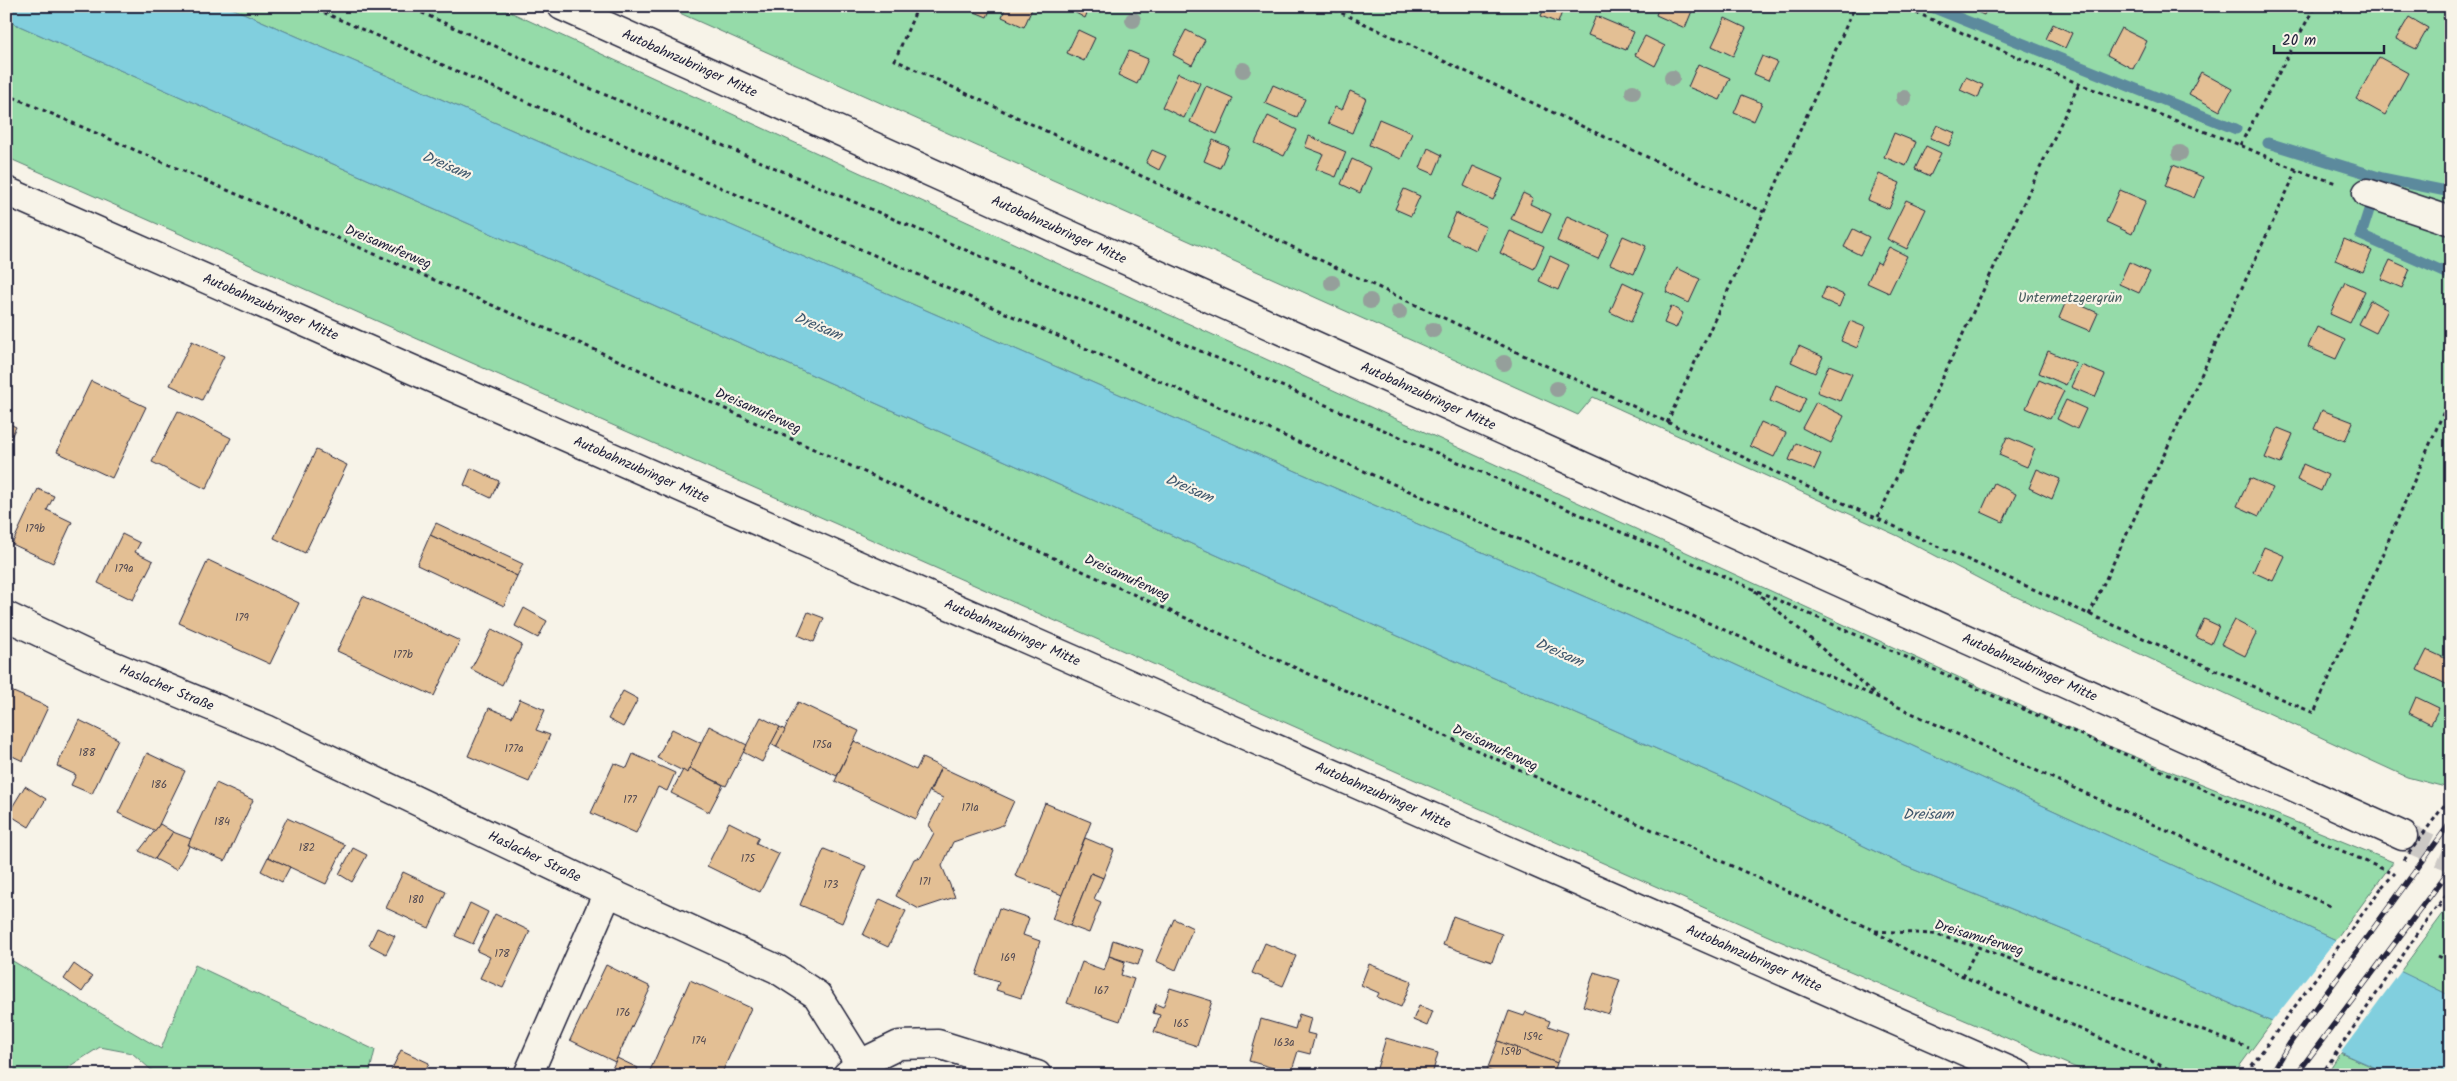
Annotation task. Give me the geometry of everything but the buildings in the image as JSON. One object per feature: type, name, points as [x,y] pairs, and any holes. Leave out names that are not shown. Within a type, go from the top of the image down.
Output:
[{"type":"main road","name":"Autobahnzubringer Mitte","points":[[562,6],[2404,848]]},
{"type":"main road","name":"Autobahnzubringer Mitte","points":[[6,190],[2019,1075]]},
{"type":"main road","points":[[2368,193],[2451,221]]},
{"type":"main road","name":"Haslacher Straße","points":[[6,616],[90,656],[275,733],[608,892],[777,970],[817,995],[853,1069],[899,1046],[938,1044],[1037,1075]]},
{"type":"main road","points":[[528,1075],[608,892]]},
{"type":"path","points":[[309,6],[1880,699],[2332,907]]},
{"type":"path","points":[[407,6],[560,75],[1753,589],[2394,874]]},
{"type":"path","points":[[918,6],[895,60],[1666,423],[2089,615],[2314,713],[2451,395]]},
{"type":"path","points":[[1327,6],[1764,212]]},
{"type":"path","points":[[1666,423],[1764,212],[1855,6]]},
{"type":"path","points":[[1901,6],[2078,84],[2240,145],[2297,170],[2368,193]]},
{"type":"path","points":[[2240,145],[2315,6]]},
{"type":"path","points":[[1878,518],[2078,84]]},
{"type":"path","name":"Dreisamuferweg","points":[[6,94],[609,356],[1874,931],[1933,934],[1978,947],[2248,1048]]},
{"type":"path","points":[[2089,615],[2297,170]]},
{"type":"path","points":[[1753,589],[1880,699]]},
{"type":"path","points":[[2246,1073],[2382,887],[2394,874],[2404,848],[2451,796]]},
{"type":"path","points":[[2321,1075],[2429,917],[2451,888]]},
{"type":"path","points":[[2438,905],[2451,910]]},
{"type":"path","points":[[1874,931],[1914,954],[2182,1075]]},
{"type":"path","points":[[1963,976],[1978,947]]},
{"type":"path","points":[[2438,956],[2451,962]]},
{"type":"green space","points":[[227,6],[497,6],[2104,744],[2393,862],[2336,940],[1629,616]]},
{"type":"green space","name":"Untermetzgergrün","points":[[664,6],[2451,6],[2451,779],[2445,787],[2407,777],[1997,588],[1898,536],[1593,397],[1578,415]]},
{"type":"green space","points":[[6,20],[808,373],[1407,640],[1737,784],[1905,866],[2071,933],[2272,1022],[2233,1075],[2093,1075],[1775,939],[6,157]]},
{"type":"green space","points":[[2451,903],[2451,996],[2400,972]]},
{"type":"green space","points":[[6,957],[161,1049],[195,965],[375,1050],[369,1075],[157,1075],[132,1053],[100,1047],[70,1066],[64,1075],[6,1075]]},
{"type":"green space","points":[[2340,1053],[2392,1075],[2326,1075]]},
{"type":"water","name":"Dreisam","points":[[6,6],[227,6],[1629,616],[2336,940],[2451,996],[2451,1075],[2392,1075],[2071,933],[1905,866],[1737,784],[1407,640],[808,373],[6,20]]},
{"type":"pier","points":[[2337,938],[2402,970],[2339,1055],[2270,1024]]},
{"type":"waterway","points":[[1929,6],[2236,129]]},
{"type":"waterway","points":[[2268,143],[2382,178],[2451,192]]},
{"type":"waterway","points":[[2369,210],[2361,235],[2451,275]]},
{"type":"tunnel","points":[[2403,836],[2451,857]]},
{"type":"railway","points":[[2271,1075],[2290,1043],[2451,822]]},
{"type":"railway","points":[[2296,1075],[2451,868]]}]
